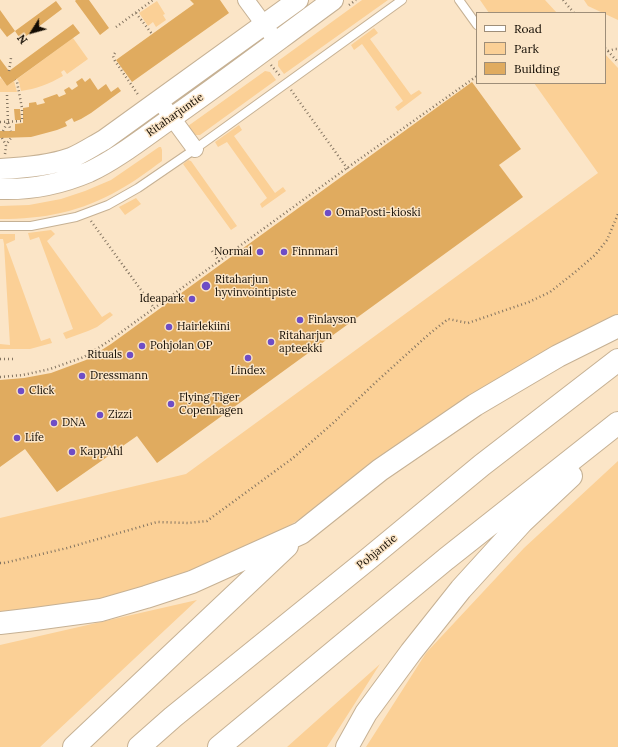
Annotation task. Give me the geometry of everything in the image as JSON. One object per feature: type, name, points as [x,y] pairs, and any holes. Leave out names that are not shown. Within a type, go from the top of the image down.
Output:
[{"type":"highway","points":[[74,747],[301,533],[380,470],[475,405],[558,356],[618,326]]},
{"type":"highway","name":"Pohjantie","points":[[139,747],[173,717],[482,465],[618,360]]},
{"type":"highway","points":[[219,747],[446,559],[618,423]]},
{"type":"highway","points":[[347,747],[371,707],[411,652],[461,589],[522,522],[618,431]]},
{"type":"highway","points":[[0,623],[35,620],[101,610],[146,597],[192,582],[301,533]]},
{"type":"street","points":[[246,0],[277,42]]},
{"type":"street","name":"Ritaharjuntie","points":[[3,162],[25,168],[37,167],[80,154],[104,140],[150,99],[298,0]]},
{"type":"street","name":"Ritaharjuntie","points":[[0,189],[41,186],[90,172],[172,118],[252,61],[333,0]]},
{"type":"street","points":[[150,99],[172,118],[194,149]]},
{"type":"lane","points":[[0,226],[31,226],[76,217],[108,205],[138,188],[194,149],[402,0]]},
{"type":"lane","points":[[459,0],[476,24]]},
{"type":"path","points":[[116,27],[154,0]]},
{"type":"path","points":[[563,0],[573,12]]},
{"type":"path","points":[[136,12],[152,34]]},
{"type":"path","points":[[618,49],[608,51],[618,62]]},
{"type":"path","points":[[115,53],[113,56],[115,61],[150,99]]},
{"type":"path","points":[[9,71],[10,58]]},
{"type":"path","points":[[270,64],[286,83],[348,170]]},
{"type":"path","points":[[0,377],[23,375],[50,369],[84,357],[109,342],[476,77]]},
{"type":"path","points":[[0,122],[22,121],[22,108],[17,82],[15,80]]},
{"type":"path","points":[[7,95],[8,122],[11,131]]},
{"type":"path","points":[[135,101],[150,99]]},
{"type":"path","points":[[2,131],[8,122]]},
{"type":"path","points":[[2,138],[6,145]]},
{"type":"path","points":[[3,162],[6,145],[11,138]]},
{"type":"path","points":[[0,154],[3,162]]},
{"type":"path","points":[[3,162],[12,154]]},
{"type":"path","points":[[85,214],[154,308]]},
{"type":"path","points":[[0,563],[4,564],[68,548],[157,522],[188,523],[207,521],[293,458],[332,424],[412,349],[448,319],[468,323],[529,302],[550,292],[595,256],[607,240],[618,214]]},
{"type":"path","points":[[212,252],[220,263]]},
{"type":"path","points":[[0,359],[13,359]]},
{"type":"green space","points":[[362,0],[388,0],[284,74],[278,66],[278,61]]},
{"type":"green space","points":[[480,0],[545,0],[556,12],[488,12]]},
{"type":"green space","points":[[584,0],[618,0],[618,20],[606,14],[606,12],[601,12],[588,6]]},
{"type":"green space","points":[[157,1],[165,14],[163,15],[166,20],[156,27],[153,22],[148,26],[139,13]]},
{"type":"green space","points":[[374,28],[378,33],[370,39],[411,95],[419,90],[422,93],[398,111],[395,107],[403,101],[362,44],[354,50],[351,45]]},
{"type":"green space","points":[[73,38],[88,59],[67,74],[64,70],[61,72],[63,76],[53,81],[21,91],[17,79]]},
{"type":"green space","points":[[606,55],[618,68],[618,314],[472,400],[309,513],[284,529],[234,556],[124,597],[0,613],[0,518],[186,474],[598,173],[535,84],[606,84]]},
{"type":"green space","points":[[265,71],[270,72],[276,80],[200,135],[193,135],[189,131],[188,126]]},
{"type":"green space","points":[[1,78],[7,86],[14,81],[17,92],[0,92]]},
{"type":"green space","points":[[239,125],[242,130],[234,136],[275,193],[283,187],[286,191],[262,208],[260,204],[267,198],[227,142],[218,147],[215,142]]},
{"type":"green space","points":[[161,147],[162,150],[162,161],[130,184],[105,198],[76,209],[47,216],[0,219],[0,206],[29,205],[61,199],[85,191],[111,180]]},
{"type":"green space","points":[[188,160],[191,161],[237,226],[231,230],[183,164]]},
{"type":"green space","points":[[136,198],[141,204],[125,215],[119,207]]},
{"type":"green space","points":[[51,230],[55,234],[47,241],[102,317],[110,312],[113,315],[97,327],[66,339],[63,333],[73,329],[39,237],[30,240],[28,233]]},
{"type":"green space","points":[[0,234],[15,234],[15,240],[6,244],[41,341],[50,338],[52,343],[30,349],[0,349],[0,344],[10,345],[4,244],[3,239],[0,239]]},
{"type":"green space","points":[[618,461],[618,747],[366,747],[426,653],[524,548]]},
{"type":"green space","points":[[197,600],[40,747],[0,747],[0,645]]},
{"type":"green space","points":[[380,664],[327,747],[287,747]]},
{"type":"building","points":[[89,0],[109,28],[100,35],[75,1]]},
{"type":"building","points":[[190,0],[220,0],[229,13],[132,82],[116,60],[194,4]]},
{"type":"building","points":[[56,1],[62,9],[21,40],[15,31]]},
{"type":"building","points":[[0,10],[15,31],[7,37],[0,28]]},
{"type":"building","points":[[73,24],[80,33],[7,86],[0,76],[0,59],[9,71]]},
{"type":"building","points":[[82,78],[85,82],[90,78],[98,90],[106,84],[111,92],[118,87],[121,91],[91,113],[74,122],[72,118],[65,122],[67,126],[57,130],[31,137],[0,138],[0,131],[15,131],[15,124],[23,123],[23,108],[29,107],[29,103],[36,102],[37,105],[45,103],[43,99],[57,94],[59,97],[66,94],[64,90],[69,87],[72,90],[78,86],[76,82]]},
{"type":"building","points":[[472,82],[521,149],[499,165],[523,197],[157,463],[137,436],[57,492],[25,449],[0,467],[0,380],[24,378],[51,373],[86,360],[111,344]]},
{"type":"building","points":[[14,109],[20,109],[21,120],[15,120]]},
{"type":"place","name":"OmaPosti-kioski","points":[[328,213]]},
{"type":"place","name":"Normal","points":[[260,252]]},
{"type":"place","name":"Finnmari","points":[[284,252]]},
{"type":"place","name":"Ritaharjun hyvinvointipiste","points":[[206,286]]},
{"type":"place","name":"Ideapark","points":[[192,299]]},
{"type":"place","name":"Finlayson","points":[[300,320]]},
{"type":"place","name":"Hairlekiini","points":[[169,327]]},
{"type":"place","name":"Ritaharjun apteekki","points":[[271,342]]},
{"type":"place","name":"Pohjolan OP","points":[[142,346]]},
{"type":"place","name":"Rituals","points":[[130,355]]},
{"type":"place","name":"Lindex","points":[[248,358]]},
{"type":"place","name":"Dressmann","points":[[82,376]]},
{"type":"place","name":"Click","points":[[21,391]]},
{"type":"place","name":"Flying Tiger Copenhagen","points":[[171,404]]},
{"type":"place","name":"Zizzi","points":[[100,415]]},
{"type":"place","name":"DNA","points":[[54,423]]},
{"type":"place","name":"Life","points":[[17,438]]},
{"type":"place","name":"KappAhl","points":[[72,452]]}]
